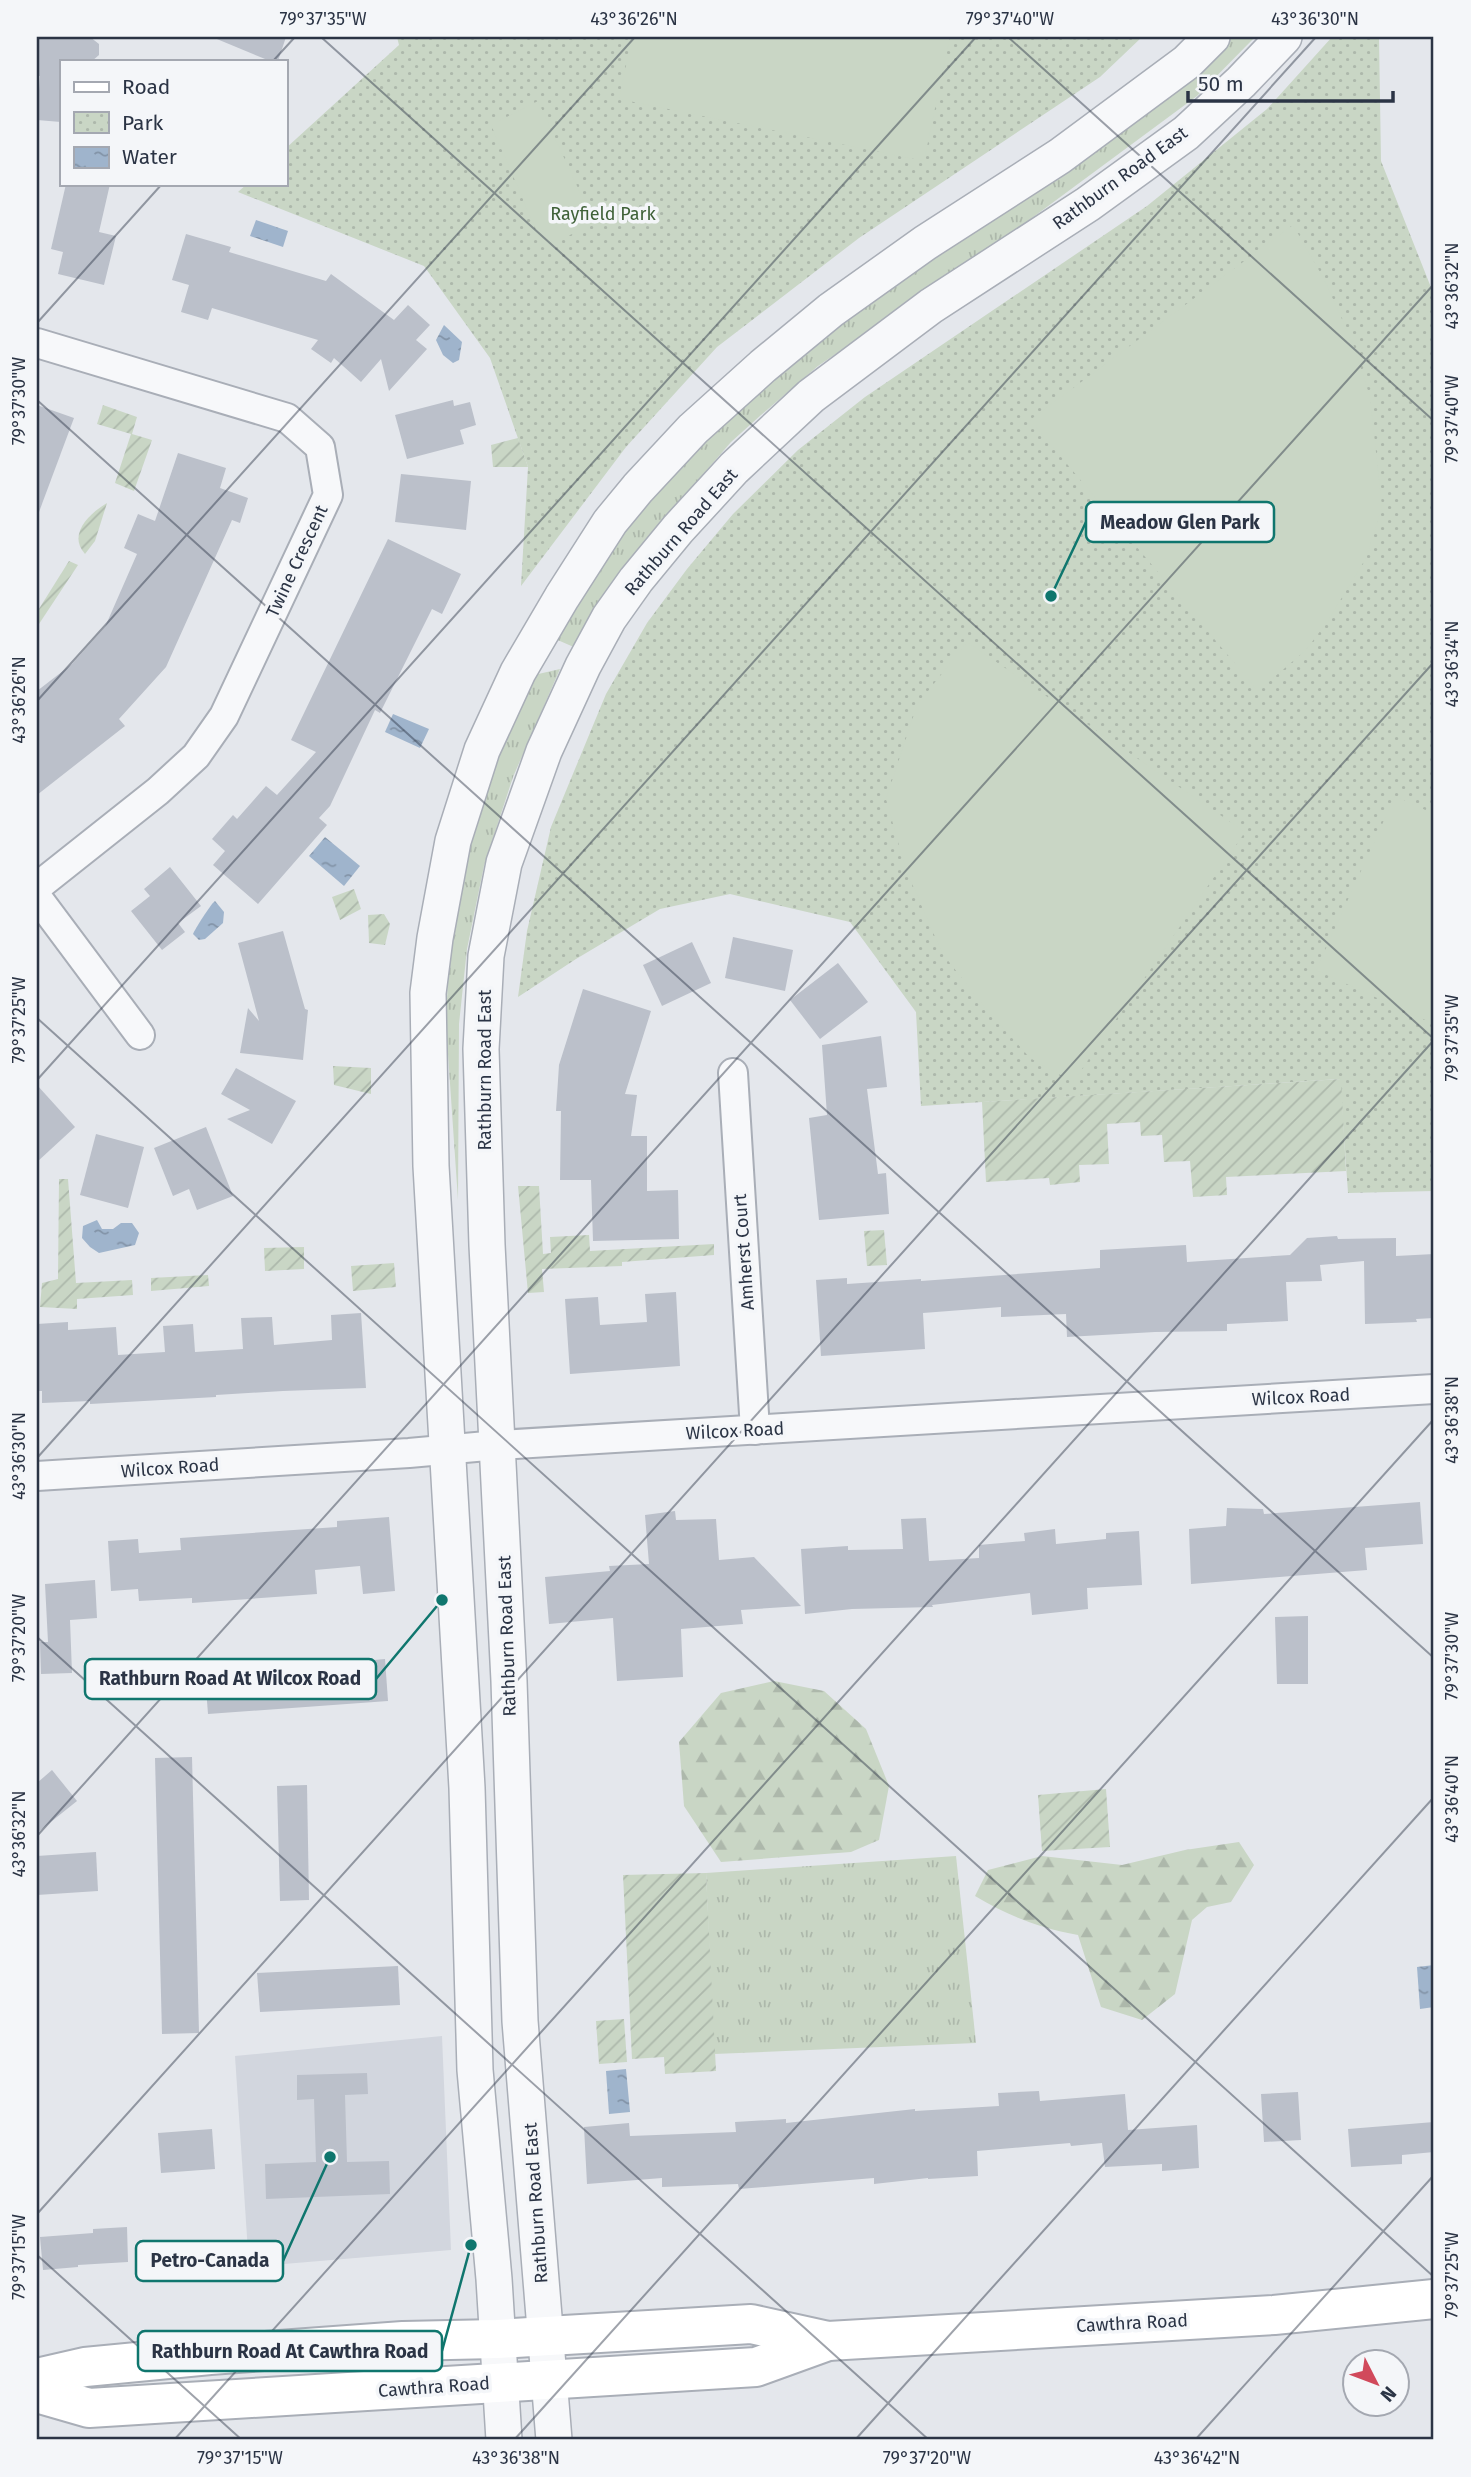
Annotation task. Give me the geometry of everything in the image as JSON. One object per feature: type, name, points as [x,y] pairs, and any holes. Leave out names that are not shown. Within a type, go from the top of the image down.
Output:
[{"type":"main road","name":"Cawthra Road","points":[[37,2378],[85,2367],[403,2341],[497,2339],[751,2324],[828,2341],[1274,2315],[1434,2299]]},
{"type":"main road","name":"Cawthra Road","points":[[37,2393],[89,2408],[549,2381],[756,2367],[828,2341]]},
{"type":"street","points":[[504,2440],[475,2070],[470,1862],[431,1166],[428,993],[453,841],[482,750],[518,672],[603,533],[638,488],[693,429],[831,310],[925,243],[1060,156],[1187,62],[1212,37]]},
{"type":"street","name":"Rathburn Road East","points":[[554,2440],[520,2021],[509,1681],[487,1245],[481,1049],[486,956],[504,863],[544,751],[583,666],[616,609],[678,529],[734,468],[811,396],[931,306],[1088,204],[1186,133],[1284,37]]},
{"type":"street","name":"Twine Crescent","points":[[37,343],[287,418],[320,447],[328,495],[224,716],[196,757],[159,791],[37,887]]},
{"type":"street","points":[[37,897],[140,1035]]},
{"type":"street","name":"Amherst Court","points":[[733,1073],[755,1430]]},
{"type":"street","name":"Wilcox Road","points":[[37,1476],[447,1448],[1434,1389]]},
{"type":"shaded area","points":[[442,2036],[451,2250],[249,2267],[235,2056]]},
{"type":"green space","name":"Rayfield Park","points":[[397,37],[1142,37],[1100,77],[859,238],[717,347],[626,447],[521,586],[528,467],[490,358],[424,266],[238,192],[245,186],[287,186],[287,147],[399,45]]},
{"type":"green space","points":[[632,37],[950,37],[924,161],[619,99]]},
{"type":"green space","points":[[1228,37],[1255,37],[1197,96],[994,246],[818,366],[761,415],[731,442],[638,550],[605,598],[576,648],[553,638],[601,561],[685,458],[800,352]]},
{"type":"green space","points":[[1332,37],[1379,37],[1381,161],[1434,295],[1434,1191],[1348,1193],[1340,1079],[921,1106],[916,1012],[850,922],[730,894],[660,909],[518,997],[527,931],[551,827],[606,694],[647,623],[733,514],[798,450],[865,397],[1147,206],[1267,109]]},
{"type":"green space","points":[[538,101],[594,223],[544,248],[491,125]]},
{"type":"green space","points":[[1293,225],[1324,279],[1353,344],[1370,397],[1382,507],[1366,558],[1327,622],[1306,650],[1258,691],[1030,420]]},
{"type":"green space","points":[[103,405],[137,417],[132,434],[152,440],[134,491],[115,483],[131,434],[97,424]]},
{"type":"green space","points":[[518,438],[528,467],[493,467],[491,445]]},
{"type":"green space","points":[[107,503],[95,541],[85,554],[78,539],[83,525],[94,512]]},
{"type":"green space","points":[[69,561],[78,565],[37,627],[37,612]]},
{"type":"green space","points":[[967,642],[1245,832],[1073,1082],[1030,1058],[942,953],[906,870],[886,799],[917,705]]},
{"type":"green space","points":[[560,669],[513,777],[484,866],[467,949],[459,1024],[458,1200],[446,1025],[449,950],[465,854],[493,766],[534,675]]},
{"type":"green space","points":[[1395,796],[1434,814],[1434,1024],[1316,970]]},
{"type":"green space","points":[[354,889],[361,909],[340,920],[332,897]]},
{"type":"green space","points":[[384,914],[390,924],[385,945],[369,943],[368,915]]},
{"type":"green space","points":[[333,1066],[371,1068],[371,1094],[334,1085]]},
{"type":"green space","points":[[1341,1079],[1346,1171],[1226,1177],[1227,1195],[1193,1197],[1190,1161],[1164,1162],[1162,1135],[1141,1136],[1140,1122],[1107,1124],[1109,1164],[1079,1165],[1080,1182],[1050,1185],[1049,1178],[986,1182],[982,1102]]},
{"type":"green space","points":[[59,1179],[68,1179],[76,1283],[132,1280],[133,1295],[77,1299],[77,1309],[40,1307],[42,1283],[58,1279]]},
{"type":"green space","points":[[518,1186],[539,1186],[543,1254],[551,1253],[550,1237],[589,1235],[590,1251],[714,1244],[714,1255],[622,1262],[622,1266],[542,1269],[544,1292],[528,1293]]},
{"type":"green space","points":[[884,1230],[887,1265],[867,1266],[864,1231]]},
{"type":"green space","points":[[304,1247],[304,1269],[265,1271],[264,1248]]},
{"type":"green space","points":[[394,1263],[396,1287],[353,1291],[351,1266]]},
{"type":"green space","points":[[208,1275],[209,1286],[151,1291],[151,1278]]},
{"type":"green space","points":[[774,1681],[824,1691],[866,1729],[889,1786],[879,1840],[851,1852],[721,1862],[684,1806],[679,1742],[721,1693]]},
{"type":"green space","points":[[1106,1789],[1110,1847],[1042,1851],[1038,1795]]},
{"type":"green space","points":[[1239,1842],[1254,1865],[1231,1902],[1207,1907],[1192,1920],[1175,1994],[1142,2020],[1101,2007],[1078,1935],[1025,1920],[975,1896],[988,1870],[1042,1856],[1122,1865],[1185,1850]]},
{"type":"green space","points":[[956,1856],[976,2043],[714,2054],[706,1873]]},
{"type":"green space","points":[[706,1873],[716,2071],[665,2074],[664,2057],[632,2059],[623,1875]]},
{"type":"green space","points":[[624,2019],[627,2062],[599,2064],[596,2021]]},
{"type":"water","points":[[256,220],[288,231],[283,247],[250,236]]},
{"type":"water","points":[[444,325],[462,342],[459,360],[453,363],[443,355],[436,340]]},
{"type":"water","points":[[393,714],[429,729],[420,748],[385,732]]},
{"type":"water","points":[[325,837],[360,866],[344,886],[309,856]]},
{"type":"water","points":[[215,901],[224,912],[223,923],[205,939],[199,940],[193,934]]},
{"type":"water","points":[[97,1220],[102,1229],[113,1229],[121,1223],[132,1223],[139,1233],[135,1245],[99,1253],[82,1238],[83,1226]]},
{"type":"water","points":[[1434,1965],[1434,2007],[1420,2009],[1417,1967]]},
{"type":"water","points":[[626,2069],[630,2112],[609,2114],[606,2071]]},
{"type":"building","points":[[37,37],[90,37],[99,44],[99,55],[93,60],[60,60],[60,122],[37,120],[40,76],[37,76]]},
{"type":"building","points":[[212,37],[286,37],[278,60],[268,60]]},
{"type":"building","points":[[66,186],[110,186],[99,232],[116,236],[104,285],[58,274],[63,252],[51,249]]},
{"type":"building","points":[[186,234],[231,247],[229,252],[326,281],[331,274],[394,320],[408,305],[430,325],[416,340],[427,349],[389,391],[381,359],[361,382],[334,358],[331,363],[311,349],[318,340],[212,308],[208,320],[181,312],[189,285],[172,280]]},
{"type":"building","points":[[453,400],[454,406],[470,402],[476,425],[460,430],[464,444],[407,459],[395,415]]},
{"type":"building","points":[[37,405],[74,418],[39,512],[37,512]]},
{"type":"building","points":[[178,453],[226,468],[220,488],[248,498],[240,523],[232,520],[166,667],[119,719],[125,726],[37,795],[37,691],[72,664],[105,627],[137,554],[124,548],[138,514],[155,521]]},
{"type":"building","points":[[401,474],[471,481],[466,530],[395,522]]},
{"type":"building","points":[[388,539],[461,574],[442,614],[432,609],[380,713],[375,710],[330,806],[319,818],[327,825],[258,904],[213,865],[225,851],[212,839],[233,815],[237,819],[266,786],[277,795],[316,752],[291,740]]},
{"type":"building","points":[[170,867],[201,906],[178,923],[185,932],[162,950],[131,911],[150,896],[144,889]]},
{"type":"building","points":[[283,931],[305,1009],[308,1010],[303,1060],[240,1053],[248,1008],[259,1021],[238,943]]},
{"type":"building","points":[[733,937],[793,950],[785,991],[725,978]]},
{"type":"building","points":[[692,942],[711,983],[662,1006],[643,965]]},
{"type":"building","points":[[838,963],[868,1002],[820,1039],[790,1000]]},
{"type":"building","points":[[583,989],[651,1011],[625,1094],[637,1095],[631,1136],[647,1136],[647,1191],[678,1190],[679,1239],[593,1241],[591,1180],[560,1180],[561,1111],[556,1111],[559,1065]]},
{"type":"building","points":[[881,1036],[887,1087],[867,1089],[878,1174],[886,1173],[889,1214],[819,1220],[809,1118],[827,1115],[822,1045]]},
{"type":"building","points":[[236,1068],[296,1101],[272,1144],[227,1119],[250,1110],[221,1094]]},
{"type":"building","points":[[37,1085],[75,1127],[37,1162]]},
{"type":"building","points":[[206,1127],[233,1196],[197,1210],[189,1189],[173,1196],[154,1148]]},
{"type":"building","points":[[96,1134],[144,1147],[128,1208],[80,1195]]},
{"type":"building","points":[[1337,1236],[1338,1239],[1396,1238],[1396,1256],[1434,1254],[1434,1318],[1416,1319],[1417,1322],[1365,1324],[1364,1261],[1320,1265],[1322,1281],[1286,1282],[1288,1321],[1227,1324],[1227,1331],[1067,1337],[1066,1314],[1001,1317],[1001,1307],[923,1313],[925,1349],[821,1356],[816,1280],[847,1278],[847,1284],[921,1281],[1100,1268],[1100,1250],[1186,1245],[1187,1262],[1290,1255],[1307,1238]]},
{"type":"building","points":[[676,1292],[680,1366],[570,1374],[565,1299],[598,1297],[600,1325],[647,1322],[645,1294]]},
{"type":"building","points":[[361,1313],[366,1388],[90,1404],[90,1401],[42,1403],[42,1391],[37,1391],[37,1324],[68,1322],[68,1330],[116,1327],[118,1355],[165,1352],[163,1326],[193,1324],[195,1352],[243,1349],[241,1318],[272,1317],[274,1345],[332,1340],[331,1315]]},
{"type":"building","points":[[1420,1502],[1423,1544],[1365,1548],[1367,1570],[1191,1584],[1189,1529],[1226,1526],[1227,1508],[1263,1509],[1264,1514]]},
{"type":"building","points":[[675,1511],[676,1520],[716,1519],[719,1560],[754,1557],[801,1606],[741,1610],[743,1624],[681,1629],[683,1677],[617,1681],[613,1618],[549,1624],[545,1577],[610,1571],[609,1566],[649,1564],[645,1515]]},
{"type":"building","points":[[389,1517],[395,1591],[363,1594],[360,1566],[315,1570],[317,1594],[192,1603],[192,1598],[139,1601],[138,1589],[111,1591],[108,1541],[138,1539],[139,1553],[181,1550],[180,1538],[337,1527],[337,1521]]},
{"type":"building","points":[[926,1518],[929,1561],[979,1558],[979,1545],[1025,1541],[1024,1533],[1055,1529],[1056,1544],[1106,1539],[1106,1533],[1139,1531],[1142,1585],[1087,1588],[1088,1609],[1032,1615],[1030,1593],[932,1605],[933,1607],[852,1609],[805,1614],[801,1549],[848,1546],[848,1550],[903,1549],[901,1519]]},
{"type":"building","points":[[95,1580],[97,1618],[70,1620],[72,1673],[41,1674],[40,1642],[48,1642],[45,1584]]},
{"type":"building","points":[[1308,1616],[1308,1684],[1277,1684],[1275,1617]]},
{"type":"building","points":[[385,1659],[388,1701],[208,1714],[205,1675]]},
{"type":"building","points":[[192,1757],[199,2033],[162,2034],[155,1758]]},
{"type":"building","points":[[52,1770],[77,1801],[37,1833],[37,1783]]},
{"type":"building","points":[[307,1785],[309,1900],[280,1901],[277,1786]]},
{"type":"building","points":[[96,1852],[98,1891],[37,1895],[37,1856]]},
{"type":"building","points":[[398,1966],[400,2005],[260,2012],[257,1973]]},
{"type":"building","points":[[367,2073],[368,2094],[345,2095],[347,2162],[389,2161],[390,2194],[266,2199],[265,2164],[316,2162],[314,2099],[297,2100],[297,2075]]},
{"type":"building","points":[[1039,2091],[1040,2101],[1125,2094],[1128,2130],[1197,2125],[1199,2168],[1162,2171],[1162,2164],[1105,2167],[1102,2143],[1071,2146],[1070,2143],[977,2151],[978,2176],[874,2184],[874,2178],[739,2189],[738,2184],[662,2187],[662,2178],[587,2184],[584,2127],[629,2123],[630,2136],[736,2132],[735,2122],[786,2119],[786,2123],[915,2109],[999,2106],[998,2093]]},
{"type":"building","points":[[1298,2092],[1301,2140],[1264,2142],[1261,2094]]},
{"type":"building","points":[[1434,2122],[1434,2152],[1402,2155],[1402,2164],[1351,2167],[1348,2129]]},
{"type":"building","points":[[212,2129],[215,2169],[161,2173],[158,2133]]},
{"type":"building","points":[[127,2227],[128,2262],[43,2270],[40,2237]]},
{"type":"place","name":"Meadow Glen Park","points":[[1051,596]]},
{"type":"place","name":"Rathburn Road At Wilcox Road","points":[[442,1600]]},
{"type":"place","name":"Petro-Canada","points":[[330,2157]]},
{"type":"place","name":"Rathburn Road At Cawthra Road","points":[[471,2245]]}]
